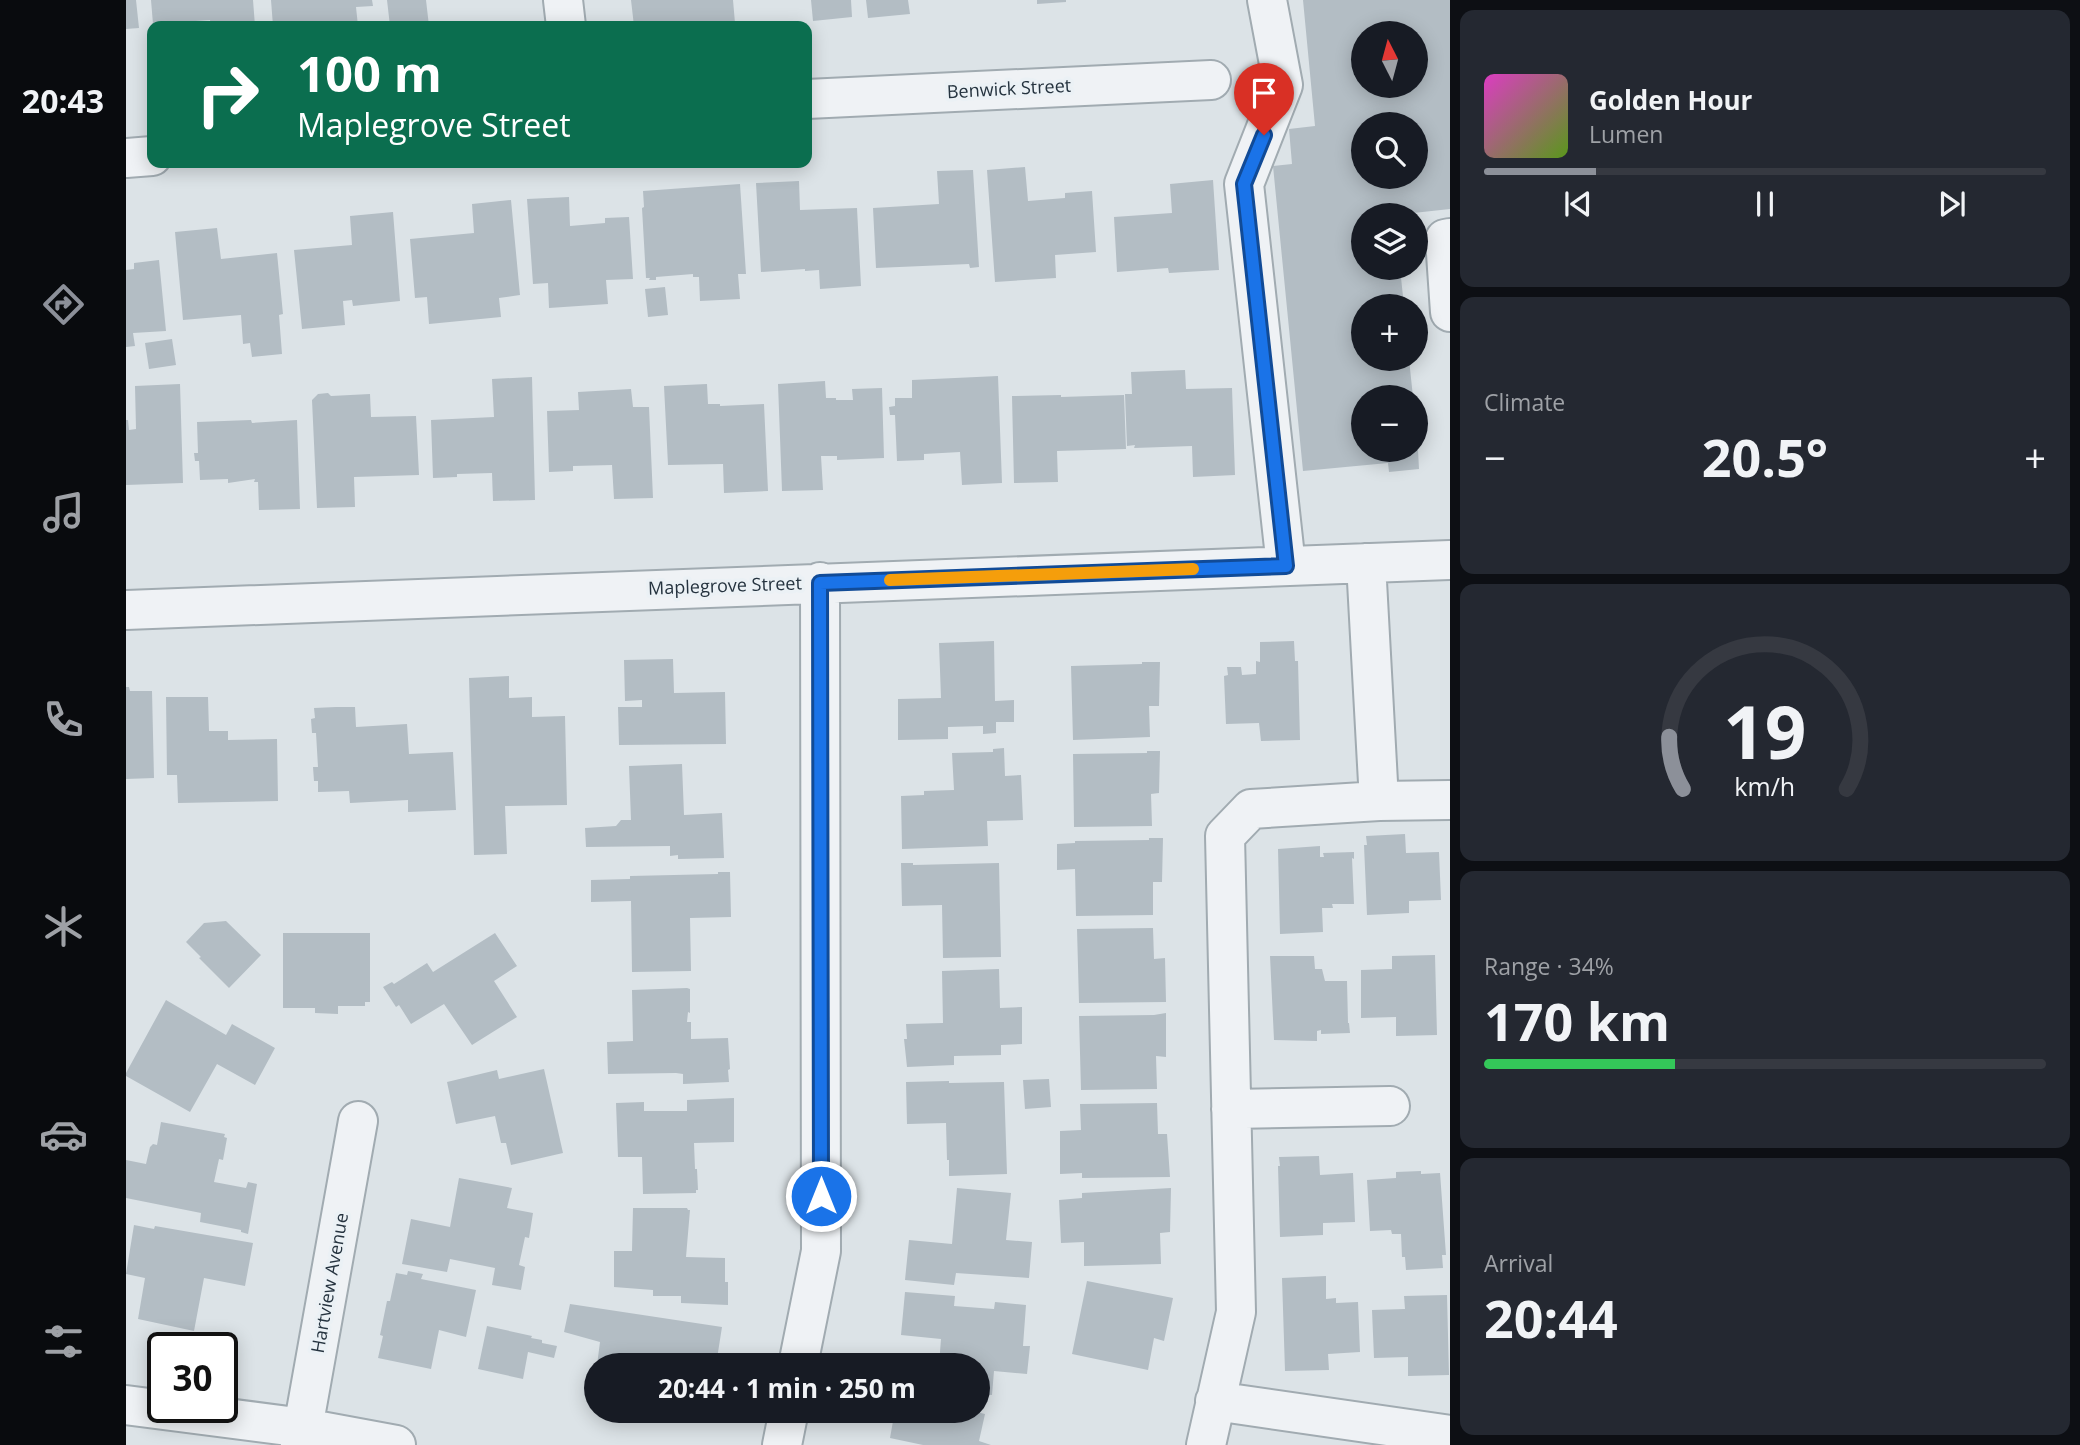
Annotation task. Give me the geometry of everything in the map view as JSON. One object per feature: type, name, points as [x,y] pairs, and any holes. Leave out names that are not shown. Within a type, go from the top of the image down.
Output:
[{"type":"street","points":[[563,0],[565,21]]},
{"type":"street","points":[[1267,0],[1283,85],[1244,184],[1286,566]]},
{"type":"street","name":"Benwick Street","points":[[812,99],[1211,80]]},
{"type":"street","points":[[126,158],[147,156]]},
{"type":"street","points":[[1448,239],[1450,312]]},
{"type":"street","name":"Maplegrove Street","points":[[126,610],[1450,560]]},
{"type":"street","points":[[1366,563],[1379,801]]},
{"type":"street","points":[[801,1353],[821,1251],[820,583]]},
{"type":"street","points":[[1206,1445],[1236,1312],[1225,836],[1251,809],[1379,801],[1450,800]]},
{"type":"street","points":[[1231,1109],[1390,1106]]},
{"type":"street","name":"Hartview Avenue","points":[[302,1437],[358,1121]]},
{"type":"street","points":[[1215,1401],[1450,1435]]},
{"type":"street","points":[[126,1405],[302,1437],[396,1445]]},
{"type":"street","points":[[782,1445],[786,1423]]},
{"type":"building","points":[[126,0],[136,0],[139,28],[126,29]]},
{"type":"building","points":[[151,0],[253,0],[255,21],[153,21]]},
{"type":"building","points":[[271,0],[372,0],[373,6],[356,7],[357,21],[273,21]]},
{"type":"building","points":[[387,0],[426,0],[428,21],[389,21]]},
{"type":"building","points":[[631,0],[733,0],[735,21],[633,21]]},
{"type":"building","points":[[811,0],[851,0],[852,17],[813,21]]},
{"type":"building","points":[[866,0],[908,0],[910,14],[868,18]]},
{"type":"building","points":[[1037,0],[1066,0],[1066,2],[1037,4]]},
{"type":"building","points":[[1303,0],[1450,0],[1450,209],[1428,211],[1428,203],[1351,203],[1351,280],[1401,280],[1403,294],[1351,294],[1351,371],[1410,371],[1412,385],[1351,385],[1351,462],[1419,462],[1419,469],[1389,472],[1388,463],[1303,471],[1273,166],[1292,164],[1289,129],[1315,126]]},
{"type":"building","points":[[1025,167],[1028,201],[1065,198],[1065,193],[1092,191],[1096,252],[1055,255],[1056,278],[995,282],[987,170]]},
{"type":"building","points":[[973,170],[979,267],[970,268],[969,264],[876,268],[873,208],[939,204],[937,171]]},
{"type":"building","points":[[1213,180],[1219,270],[1169,273],[1168,268],[1117,272],[1114,217],[1172,213],[1170,184]]},
{"type":"building","points":[[799,181],[800,210],[857,208],[861,286],[820,289],[819,270],[761,272],[756,183]]},
{"type":"building","points":[[740,184],[746,274],[738,274],[740,299],[700,301],[699,277],[693,277],[693,274],[656,277],[656,280],[646,278],[643,191]]},
{"type":"building","points":[[569,197],[570,226],[605,223],[605,218],[629,217],[633,279],[606,280],[608,304],[549,308],[548,283],[533,284],[527,199]]},
{"type":"building","points":[[511,200],[520,295],[499,298],[501,317],[429,324],[427,297],[415,298],[410,239],[474,233],[472,204]]},
{"type":"building","points":[[393,212],[400,301],[353,306],[352,300],[343,301],[345,325],[302,329],[294,250],[352,245],[350,216]]},
{"type":"building","points":[[217,228],[221,259],[277,253],[283,314],[279,315],[282,354],[252,357],[250,343],[243,344],[241,315],[183,320],[175,232]]},
{"type":"building","points":[[159,260],[166,331],[133,333],[135,346],[126,347],[126,270],[134,269],[134,263]]},
{"type":"building","points":[[665,287],[668,315],[648,317],[645,289]]},
{"type":"building","points":[[172,339],[176,365],[149,369],[145,343]]},
{"type":"building","points":[[1185,370],[1186,389],[1232,388],[1235,475],[1193,477],[1192,446],[1127,446],[1125,394],[1132,394],[1131,372]]},
{"type":"building","points":[[998,376],[1002,483],[962,485],[960,452],[924,454],[924,460],[897,461],[895,415],[890,415],[889,407],[895,406],[895,398],[912,398],[912,380]]},
{"type":"building","points":[[532,377],[535,500],[493,501],[492,473],[433,478],[431,420],[494,417],[492,379]]},
{"type":"building","points":[[825,381],[826,398],[836,400],[853,400],[852,389],[882,388],[884,458],[837,460],[837,456],[821,456],[823,490],[782,491],[778,384]]},
{"type":"building","points":[[180,384],[183,483],[126,485],[126,420],[129,430],[136,429],[135,386]]},
{"type":"building","points":[[707,384],[708,404],[764,404],[768,491],[724,493],[723,464],[668,465],[664,386]]},
{"type":"building","points":[[631,389],[633,407],[649,407],[653,498],[614,499],[612,465],[573,466],[573,471],[549,472],[547,411],[579,410],[578,392]]},
{"type":"building","points":[[328,393],[331,396],[370,394],[371,417],[416,416],[419,475],[354,477],[355,507],[317,508],[312,400],[318,394]]},
{"type":"building","points":[[1124,395],[1126,449],[1057,451],[1058,482],[1014,483],[1012,396]]},
{"type":"building","points":[[251,420],[252,423],[297,420],[300,509],[259,510],[258,482],[254,482],[255,479],[228,483],[228,479],[200,480],[199,461],[195,461],[194,453],[198,453],[197,422]]},
{"type":"building","points":[[994,641],[995,701],[1014,700],[1014,722],[996,722],[996,733],[983,734],[983,726],[948,727],[948,739],[898,740],[898,699],[941,698],[939,643]]},
{"type":"building","points":[[1294,641],[1295,661],[1298,661],[1300,740],[1261,741],[1259,723],[1226,724],[1224,676],[1228,675],[1227,667],[1241,667],[1242,675],[1256,674],[1256,661],[1260,662],[1260,642]]},
{"type":"building","points":[[673,659],[674,693],[725,692],[726,744],[619,745],[618,707],[642,707],[642,700],[625,701],[624,660]]},
{"type":"building","points":[[1160,662],[1159,706],[1149,706],[1150,737],[1073,740],[1071,666]]},
{"type":"building","points":[[509,676],[509,698],[532,697],[532,717],[565,716],[567,805],[505,806],[507,854],[474,855],[469,678]]},
{"type":"building","points":[[126,687],[129,687],[130,691],[152,691],[154,778],[126,779]]},
{"type":"building","points":[[166,697],[208,697],[209,731],[228,731],[228,740],[277,739],[278,801],[178,803],[177,775],[167,775]]},
{"type":"building","points":[[355,707],[356,727],[407,724],[409,754],[453,752],[456,810],[408,812],[408,800],[350,803],[349,791],[318,792],[318,781],[314,781],[313,767],[318,767],[316,733],[312,733],[311,719],[315,718],[314,708]]},
{"type":"building","points":[[1004,748],[1005,776],[1021,775],[1023,820],[987,821],[988,846],[902,849],[901,796],[924,795],[924,791],[954,790],[952,753],[993,752],[993,749]]},
{"type":"building","points":[[1160,751],[1159,793],[1151,794],[1152,826],[1074,827],[1073,754]]},
{"type":"building","points":[[682,764],[684,815],[722,813],[724,858],[678,859],[678,855],[670,856],[670,846],[586,847],[585,828],[616,826],[621,820],[631,820],[629,766]]},
{"type":"building","points":[[1405,834],[1406,853],[1439,852],[1441,900],[1409,901],[1409,913],[1367,915],[1364,845],[1367,845],[1366,836]]},
{"type":"building","points":[[1163,838],[1162,882],[1153,882],[1153,915],[1076,916],[1075,869],[1057,870],[1057,844]]},
{"type":"building","points":[[1320,846],[1320,857],[1324,857],[1323,853],[1354,852],[1354,904],[1332,904],[1333,908],[1322,908],[1323,932],[1280,934],[1278,849]]},
{"type":"building","points":[[901,863],[999,863],[1001,957],[943,958],[942,905],[902,906]]},
{"type":"building","points":[[730,872],[731,917],[690,918],[691,971],[632,972],[631,901],[591,902],[591,880]]},
{"type":"building","points":[[226,921],[261,955],[229,988],[186,942],[204,923]]},
{"type":"building","points":[[1153,928],[1154,959],[1165,958],[1166,1002],[1079,1003],[1077,929]]},
{"type":"building","points":[[283,933],[370,933],[370,1002],[365,1002],[365,1006],[338,1006],[338,1014],[315,1013],[315,1008],[283,1008]]},
{"type":"building","points":[[495,933],[517,966],[494,981],[517,1017],[472,1045],[444,1004],[411,1024],[383,987],[392,982],[394,984],[427,963],[433,972]]},
{"type":"building","points":[[1435,955],[1437,1035],[1396,1036],[1396,1017],[1361,1018],[1361,970],[1392,969],[1392,956]]},
{"type":"building","points":[[1270,956],[1314,956],[1315,969],[1322,969],[1325,981],[1347,981],[1350,1033],[1321,1034],[1321,1030],[1317,1031],[1317,1041],[1274,1040]]},
{"type":"building","points":[[999,969],[1000,1008],[1022,1007],[1022,1044],[1001,1045],[1001,1055],[954,1056],[954,1065],[907,1067],[904,1039],[907,1039],[906,1024],[943,1023],[942,971]]},
{"type":"building","points":[[690,989],[690,1013],[688,1012],[687,1022],[691,1022],[691,1039],[728,1038],[729,1082],[683,1084],[683,1074],[676,1073],[608,1074],[607,1042],[633,1041],[632,990]]},
{"type":"building","points":[[166,1000],[226,1035],[232,1024],[275,1048],[255,1085],[217,1064],[190,1112],[126,1076]]},
{"type":"building","points":[[1166,1013],[1166,1057],[1156,1056],[1157,1089],[1081,1090],[1079,1016]]},
{"type":"building","points":[[544,1069],[563,1153],[511,1165],[506,1143],[501,1143],[495,1116],[456,1124],[447,1082],[497,1070],[499,1079]]},
{"type":"building","points":[[1049,1079],[1051,1107],[1025,1109],[1023,1080]]},
{"type":"building","points":[[906,1082],[1004,1082],[1007,1174],[949,1176],[946,1123],[907,1124]]},
{"type":"building","points":[[734,1098],[734,1142],[694,1143],[698,1190],[696,1193],[643,1194],[642,1157],[618,1157],[616,1103],[644,1102],[644,1111],[687,1111],[687,1100]]},
{"type":"building","points":[[1157,1103],[1158,1134],[1167,1134],[1170,1177],[1082,1178],[1082,1173],[1060,1174],[1060,1131],[1081,1130],[1080,1104]]},
{"type":"building","points":[[161,1122],[225,1134],[224,1137],[227,1138],[223,1160],[219,1159],[214,1182],[246,1188],[248,1182],[257,1184],[248,1234],[241,1230],[200,1222],[201,1213],[126,1198],[126,1160],[146,1164],[150,1147],[157,1145]]},
{"type":"building","points":[[1319,1156],[1320,1175],[1353,1173],[1355,1222],[1323,1223],[1323,1235],[1280,1237],[1279,1157]]},
{"type":"building","points":[[1421,1171],[1421,1174],[1440,1173],[1446,1255],[1442,1255],[1443,1268],[1406,1270],[1405,1257],[1402,1257],[1401,1234],[1392,1234],[1391,1230],[1370,1231],[1367,1180],[1396,1178],[1396,1172]]},
{"type":"building","points":[[459,1178],[512,1188],[507,1208],[533,1213],[529,1238],[525,1237],[519,1265],[525,1267],[521,1290],[492,1285],[495,1268],[450,1259],[447,1272],[402,1264],[411,1219],[450,1227]]},
{"type":"building","points":[[957,1188],[1011,1193],[1006,1240],[1032,1242],[1029,1278],[956,1273],[954,1285],[905,1280],[909,1240],[952,1244]]},
{"type":"building","points":[[1171,1188],[1170,1232],[1160,1233],[1161,1264],[1084,1266],[1084,1242],[1061,1243],[1059,1200],[1082,1198],[1082,1193]]},
{"type":"building","points":[[633,1208],[690,1210],[686,1257],[725,1258],[728,1305],[681,1303],[681,1296],[653,1296],[653,1290],[614,1287],[614,1251],[632,1251]]},
{"type":"building","points":[[134,1225],[154,1229],[155,1226],[253,1243],[245,1286],[204,1278],[194,1331],[138,1319],[145,1278],[126,1274]]},
{"type":"building","points":[[408,1271],[423,1274],[421,1279],[476,1290],[466,1337],[439,1330],[431,1369],[378,1358],[387,1301],[390,1301],[396,1273],[407,1275]]},
{"type":"building","points":[[1326,1276],[1326,1299],[1336,1298],[1336,1303],[1358,1302],[1360,1352],[1328,1354],[1329,1370],[1285,1371],[1282,1278]]},
{"type":"building","points":[[1087,1281],[1173,1298],[1164,1341],[1154,1338],[1148,1370],[1072,1354]]},
{"type":"building","points":[[905,1292],[955,1296],[954,1306],[994,1309],[995,1302],[1026,1305],[1023,1346],[1030,1346],[1027,1374],[994,1371],[990,1395],[990,1353],[940,1353],[941,1339],[901,1335]]},
{"type":"building","points":[[1447,1295],[1449,1375],[1408,1376],[1408,1357],[1374,1358],[1372,1310],[1405,1309],[1404,1296]]},
{"type":"building","points":[[570,1304],[722,1327],[718,1353],[599,1353],[600,1342],[564,1332]]},
{"type":"building","points":[[487,1326],[532,1336],[531,1338],[542,1340],[542,1343],[557,1346],[554,1358],[528,1352],[523,1379],[478,1369]]},
{"type":"building","points":[[893,1423],[983,1423],[979,1441],[991,1445],[923,1445],[890,1438]]},
{"type":"slow traffic","points":[[890,580],[1193,569]]},
{"type":"route","points":[[821,1196],[820,583],[1286,566],[1244,184],[1264,135]]}]
